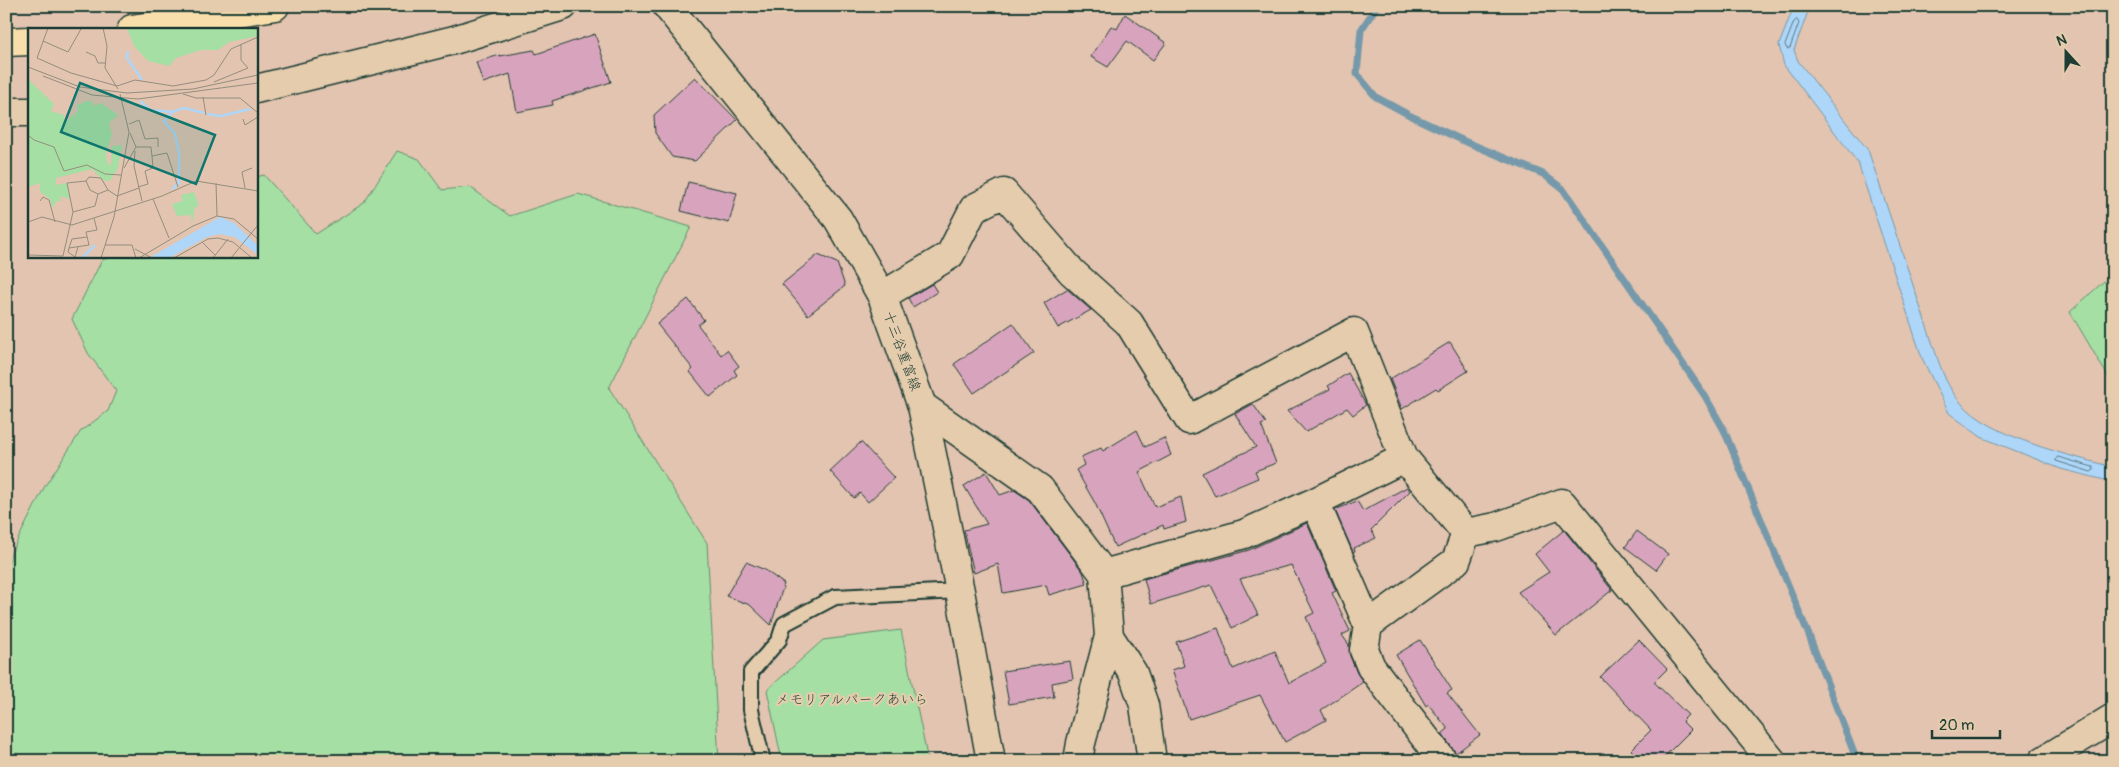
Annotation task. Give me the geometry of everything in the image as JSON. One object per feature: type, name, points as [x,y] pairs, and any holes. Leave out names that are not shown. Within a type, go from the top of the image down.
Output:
[{"type":"highway","points":[[138,28],[275,6]]},
{"type":"highway","points":[[6,42],[28,40]]},
{"type":"street","points":[[258,89],[454,40],[563,6]]},
{"type":"street","name":"十三谷重富線","points":[[668,6],[838,219],[882,296],[922,406],[960,591],[991,761]]},
{"type":"street","points":[[6,112],[28,112]]},
{"type":"street","points":[[882,296],[950,255],[974,208],[1004,193],[1072,272],[1129,323],[1189,420],[1354,332],[1404,458],[1466,533]]},
{"type":"street","points":[[922,406],[1040,488],[1104,574],[1109,636],[1078,761]]},
{"type":"street","points":[[1104,574],[1244,534],[1315,502],[1404,458]]},
{"type":"street","points":[[1315,502],[1368,625],[1364,650],[1371,667],[1443,761]]},
{"type":"street","points":[[1466,533],[1496,528],[1562,503],[1772,761]]},
{"type":"street","points":[[1368,625],[1456,561],[1466,533]]},
{"type":"street","points":[[1109,636],[1133,673],[1144,704],[1152,761]]},
{"type":"street","points":[[2042,761],[2113,718]]},
{"type":"lane","points":[[762,761],[751,710],[751,672],[779,640],[784,624],[835,597],[960,591]]},
{"type":"green space","points":[[397,151],[419,159],[442,190],[470,187],[510,216],[578,194],[691,227],[609,388],[707,543],[719,761],[6,761],[6,573],[11,553],[45,486],[81,431],[108,411],[116,391],[88,353],[72,319],[102,260],[108,258],[258,258],[258,176],[264,175],[316,234],[364,203]]},
{"type":"green space","points":[[2113,273],[2113,385],[2070,312]]},
{"type":"green space","name":"メモリアルパークあいら","points":[[901,630],[928,761],[782,761],[767,690],[823,640]]},
{"type":"water","points":[[1794,6],[1810,6],[1794,50],[1798,61],[1868,150],[1937,358],[1952,392],[1975,415],[2011,435],[2053,451],[2113,467],[2113,482],[2061,469],[1981,437],[1949,413],[1922,358],[1858,163],[1784,65],[1779,45]]},
{"type":"building","points":[[1125,14],[1166,43],[1153,60],[1127,41],[1108,67],[1091,57],[1111,26],[1117,29]]},
{"type":"building","points":[[595,34],[611,82],[552,101],[553,105],[517,112],[510,74],[483,83],[476,62],[500,55],[534,50],[536,54]]},
{"type":"building","points":[[695,77],[737,120],[695,161],[672,157],[655,133],[654,115]]},
{"type":"building","points":[[688,182],[737,193],[729,223],[681,211]]},
{"type":"building","points":[[818,255],[837,263],[845,286],[808,315],[782,284]]},
{"type":"building","points":[[932,284],[937,292],[913,307],[908,298]]},
{"type":"building","points":[[1067,289],[1091,310],[1058,328],[1044,303]]},
{"type":"building","points":[[688,299],[704,320],[698,325],[721,355],[727,350],[739,366],[734,370],[737,375],[710,397],[690,372],[693,369],[657,324]]},
{"type":"building","points":[[1013,323],[1034,353],[974,393],[954,364]]},
{"type":"building","points":[[1450,342],[1468,371],[1402,409],[1390,379]]},
{"type":"building","points":[[1348,373],[1366,405],[1353,415],[1347,408],[1306,432],[1287,411],[1330,389],[1328,386]]},
{"type":"building","points":[[1253,404],[1266,423],[1261,425],[1276,463],[1255,471],[1258,478],[1215,496],[1202,473],[1256,447],[1235,414]]},
{"type":"building","points":[[1137,430],[1145,447],[1164,438],[1171,455],[1139,472],[1155,507],[1181,497],[1186,522],[1164,529],[1163,525],[1115,547],[1095,503],[1076,470],[1084,465],[1081,457],[1101,448],[1103,451]]},
{"type":"building","points":[[861,442],[894,478],[868,502],[860,493],[854,498],[830,471]]},
{"type":"building","points":[[986,472],[1000,495],[1014,490],[1029,500],[1083,572],[1087,584],[1049,595],[1046,585],[1003,593],[998,564],[974,573],[964,530],[987,524],[964,486]]},
{"type":"building","points":[[1407,487],[1410,491],[1371,530],[1376,538],[1354,548],[1355,551],[1353,552],[1335,510],[1357,501],[1363,511]]},
{"type":"building","points":[[1307,523],[1336,591],[1332,593],[1350,631],[1342,635],[1349,645],[1350,656],[1363,682],[1321,710],[1326,720],[1285,742],[1260,695],[1189,719],[1172,670],[1184,666],[1176,642],[1218,628],[1233,669],[1275,651],[1289,683],[1326,663],[1306,617],[1314,613],[1291,565],[1240,579],[1258,615],[1232,628],[1211,585],[1151,604],[1144,579],[1249,550]]},
{"type":"building","points":[[1564,530],[1612,590],[1556,635],[1518,592],[1549,572],[1535,554]]},
{"type":"building","points":[[1637,531],[1668,554],[1656,570],[1625,547]]},
{"type":"building","points":[[746,562],[765,570],[784,584],[771,625],[750,605],[726,596]]},
{"type":"building","points":[[1420,640],[1452,690],[1447,693],[1480,735],[1456,753],[1442,734],[1448,729],[1428,704],[1426,706],[1396,655]]},
{"type":"building","points":[[1639,640],[1667,669],[1654,682],[1688,715],[1682,721],[1691,730],[1660,761],[1642,761],[1631,750],[1651,730],[1600,677]]},
{"type":"building","points":[[1070,661],[1073,679],[1052,683],[1054,697],[1009,704],[1003,671]]},
{"type":"waterway","points":[[1377,6],[1361,30],[1357,74],[1376,97],[1464,141],[1543,174],[1563,189],[1705,396],[1724,430],[1808,633],[1857,761]]}]
